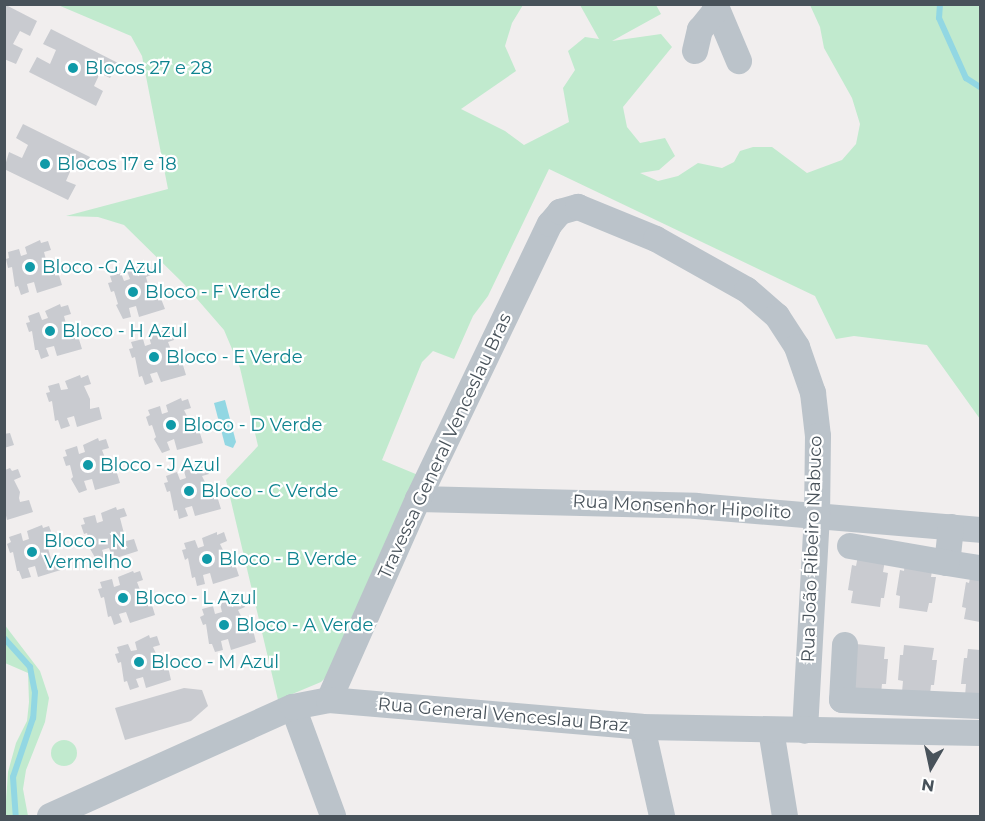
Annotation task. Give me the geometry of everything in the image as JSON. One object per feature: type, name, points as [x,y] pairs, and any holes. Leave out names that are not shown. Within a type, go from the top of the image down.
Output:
[{"type":"street","points":[[695,51],[700,30],[716,7]]},
{"type":"street","points":[[716,7],[739,61]]},
{"type":"street","name":"Travessa General Venceslau Bras","points":[[329,700],[418,499],[550,224],[560,212],[578,207]]},
{"type":"street","name":"Rua João Ribeiro Nabuco","points":[[578,207],[656,239],[747,290],[777,316],[796,347],[813,393],[818,436],[817,515],[805,731]]},
{"type":"street","name":"Rua Monsenhor Hipolito","points":[[418,499],[610,502],[817,515],[981,530]]},
{"type":"street","points":[[947,563],[951,527]]},
{"type":"street","points":[[850,546],[981,568]]},
{"type":"street","points":[[845,645],[842,700],[981,706]]},
{"type":"street","name":"Rua General Venceslau Braz","points":[[50,816],[292,707],[329,700],[642,727],[981,733]]},
{"type":"street","points":[[947,733],[948,705]]},
{"type":"street","points":[[292,707],[333,816]]},
{"type":"street","points":[[642,727],[662,816]]},
{"type":"street","points":[[771,730],[785,816]]},
{"type":"green space","points":[[58,5],[523,5],[512,23],[505,46],[516,71],[461,109],[505,131],[524,145],[569,122],[563,88],[575,70],[568,51],[585,37],[599,39],[580,5],[656,5],[661,14],[612,41],[661,34],[672,47],[623,107],[627,127],[640,143],[665,138],[675,156],[659,170],[640,173],[658,181],[678,176],[698,163],[722,168],[734,162],[740,151],[753,147],[772,147],[807,173],[842,160],[856,144],[860,124],[852,98],[824,48],[820,27],[810,5],[980,5],[980,419],[927,345],[854,336],[836,339],[815,296],[549,169],[488,296],[473,316],[454,359],[433,351],[422,362],[382,460],[418,475],[338,666],[321,682],[278,700],[226,480],[258,446],[240,368],[224,330],[184,284],[124,225],[98,217],[66,216],[168,189],[142,56],[131,36]]},
{"type":"green space","points":[[4,624],[40,671],[49,698],[45,722],[26,770],[23,789],[28,816],[5,816],[8,772],[16,743],[27,721],[29,702],[28,673],[5,663]]},
{"type":"green space","points":[[64,740],[73,744],[77,753],[73,762],[64,766],[55,762],[51,753],[55,744]]},
{"type":"water","points":[[225,400],[236,442],[233,448],[225,445],[214,403]]},
{"type":"building","points":[[4,4],[37,21],[30,36],[20,31],[13,44],[23,49],[16,64],[4,59]]},
{"type":"building","name":"Blocos 27 e 28","points":[[51,29],[118,63],[110,78],[100,73],[94,86],[103,91],[96,106],[29,72],[37,57],[50,64],[56,50],[43,44]]},
{"type":"building","name":"Blocos 17 e 18","points":[[23,124],[90,157],[82,172],[72,167],[66,181],[76,185],[68,200],[4,169],[9,152],[22,158],[28,145],[16,138]]},
{"type":"building","name":"Bloco -G Azul","points":[[40,240],[41,243],[48,241],[51,250],[44,252],[50,275],[58,272],[62,285],[37,293],[34,282],[27,284],[29,292],[21,295],[18,286],[15,287],[12,267],[8,268],[6,259],[9,258],[8,252],[19,249],[21,256],[27,254],[25,247]]},
{"type":"building","name":"Bloco - F Verde","points":[[142,265],[143,268],[150,265],[153,274],[146,277],[152,299],[160,296],[165,309],[139,317],[136,306],[129,308],[131,317],[123,319],[116,305],[118,304],[114,291],[111,292],[108,283],[112,282],[110,276],[121,273],[124,281],[130,279],[127,271]]},
{"type":"building","name":"Bloco - H Azul","points":[[60,304],[61,307],[68,305],[71,314],[64,316],[70,339],[78,336],[82,349],[57,356],[54,346],[46,348],[49,356],[41,359],[38,350],[35,350],[32,331],[29,332],[26,323],[30,322],[28,316],[39,312],[42,320],[48,318],[45,311]]},
{"type":"building","name":"Bloco - E Verde","points":[[164,330],[165,333],[171,331],[174,340],[168,342],[173,355],[173,365],[182,362],[186,375],[161,382],[157,372],[150,374],[153,382],[145,385],[142,376],[139,377],[135,357],[132,358],[129,349],[133,348],[131,342],[143,339],[145,346],[151,344],[149,337]]},
{"type":"building","points":[[80,375],[81,378],[88,375],[91,384],[84,386],[90,399],[90,409],[99,407],[102,419],[77,427],[74,416],[67,418],[70,426],[61,429],[58,420],[55,421],[52,401],[49,402],[46,393],[50,392],[48,386],[59,383],[61,390],[68,389],[65,381]]},
{"type":"building","name":"Bloco - D Verde","points":[[181,398],[182,401],[188,399],[191,408],[184,410],[190,422],[190,433],[199,430],[203,443],[177,450],[174,439],[167,442],[170,450],[162,453],[154,439],[156,437],[152,425],[149,426],[146,417],[150,415],[148,410],[160,406],[162,414],[168,412],[166,405]]},
{"type":"building","points":[[10,433],[14,445],[4,448],[4,434]]},
{"type":"building","name":"Bloco - J Azul","points":[[98,438],[99,441],[106,439],[109,448],[102,450],[108,473],[116,470],[120,483],[95,490],[92,479],[84,481],[87,490],[79,493],[71,479],[73,477],[70,465],[66,466],[63,457],[67,456],[65,450],[77,446],[79,454],[85,452],[83,445]]},
{"type":"building","name":"Bloco - C Verde","points":[[199,464],[199,467],[206,465],[209,474],[202,476],[208,488],[208,499],[217,496],[221,509],[195,516],[192,506],[185,508],[188,516],[179,519],[177,510],[174,511],[170,491],[167,492],[164,483],[168,482],[166,476],[177,472],[180,480],[186,478],[184,471]]},
{"type":"building","points":[[10,468],[12,471],[18,469],[21,477],[14,480],[20,492],[20,502],[29,500],[33,512],[7,520],[5,470]]},
{"type":"building","points":[[116,507],[117,510],[124,508],[127,516],[120,518],[126,541],[134,539],[138,551],[113,559],[109,548],[102,550],[105,558],[97,561],[89,547],[91,546],[87,533],[84,534],[81,525],[85,524],[83,518],[95,515],[97,523],[103,521],[101,513]]},
{"type":"building","name":"Bloco - N Vermelho","points":[[42,525],[43,528],[49,526],[52,534],[45,537],[51,559],[60,557],[64,569],[38,577],[35,566],[28,568],[31,577],[22,579],[17,571],[13,552],[10,553],[7,544],[11,542],[9,537],[21,533],[23,541],[29,539],[27,531]]},
{"type":"building","name":"Bloco - B Verde","points":[[217,532],[217,535],[224,532],[227,541],[220,544],[226,556],[226,566],[235,564],[239,576],[213,584],[210,573],[203,575],[205,584],[197,586],[195,577],[192,578],[188,558],[185,560],[182,550],[186,549],[184,543],[195,540],[198,548],[204,546],[202,538]]},
{"type":"building","points":[[858,556],[885,560],[883,572],[888,573],[884,598],[881,598],[880,607],[851,603],[853,591],[848,590],[852,565],[856,566]]},
{"type":"building","points":[[905,561],[933,565],[931,577],[936,577],[932,603],[929,603],[927,612],[899,608],[900,596],[896,595],[900,570],[904,571]]},
{"type":"building","name":"Bloco - L Azul","points":[[133,571],[134,573],[140,571],[143,580],[137,582],[142,595],[142,605],[151,602],[155,615],[130,623],[126,612],[119,614],[122,622],[114,625],[111,616],[108,617],[104,597],[101,598],[98,589],[102,588],[100,582],[112,579],[114,587],[120,585],[118,577]]},
{"type":"building","points":[[971,573],[980,574],[980,622],[964,619],[966,608],[962,607],[966,582],[969,583]]},
{"type":"building","name":"Bloco - A Verde","points":[[234,598],[235,601],[242,598],[245,607],[238,610],[244,622],[244,632],[253,630],[256,642],[231,650],[228,639],[221,641],[223,650],[215,652],[212,644],[209,644],[206,624],[203,625],[200,617],[204,615],[202,609],[213,606],[215,614],[222,612],[220,604]]},
{"type":"building","name":"Bloco - M Azul","points":[[149,635],[150,638],[157,636],[160,645],[153,647],[159,660],[159,670],[168,667],[171,680],[146,688],[143,677],[136,679],[139,687],[130,690],[127,681],[124,682],[121,662],[118,663],[115,654],[119,653],[117,647],[128,644],[131,651],[137,650],[135,642]]},
{"type":"building","points":[[856,644],[885,647],[884,659],[888,659],[886,684],[882,684],[881,694],[853,691]]},
{"type":"building","points":[[904,645],[934,648],[932,660],[937,660],[934,685],[931,685],[930,695],[902,692],[903,681],[898,680],[900,655],[903,655]]},
{"type":"building","points":[[968,649],[980,650],[980,698],[965,696],[966,684],[961,684],[964,658],[967,658]]},
{"type":"building","points":[[184,688],[202,690],[208,706],[191,721],[125,740],[115,708]]},
{"type":"waterway","points":[[940,4],[939,18],[966,78],[980,87]]},
{"type":"waterway","points":[[4,638],[30,667],[35,692],[33,718],[13,777],[16,816]]},
{"type":"place","name":"Blocos 27 e 28","points":[[73,68]]},
{"type":"place","name":"Blocos 17 e 18","points":[[45,164]]},
{"type":"place","name":"Bloco -G Azul","points":[[30,267]]},
{"type":"place","name":"Bloco - F Verde","points":[[133,292]]},
{"type":"place","name":"Bloco - H Azul","points":[[50,331]]},
{"type":"place","name":"Bloco - E Verde","points":[[154,357]]},
{"type":"place","name":"Bloco - D Verde","points":[[171,425]]},
{"type":"place","name":"Bloco - J Azul","points":[[88,465]]},
{"type":"place","name":"Bloco - C Verde","points":[[189,491]]},
{"type":"place","name":"Bloco - N Vermelho","points":[[32,552]]},
{"type":"place","name":"Bloco - B Verde","points":[[207,559]]},
{"type":"place","name":"Bloco - L Azul","points":[[123,598]]},
{"type":"place","name":"Bloco - A Verde","points":[[224,625]]},
{"type":"place","name":"Bloco - M Azul","points":[[139,662]]}]
